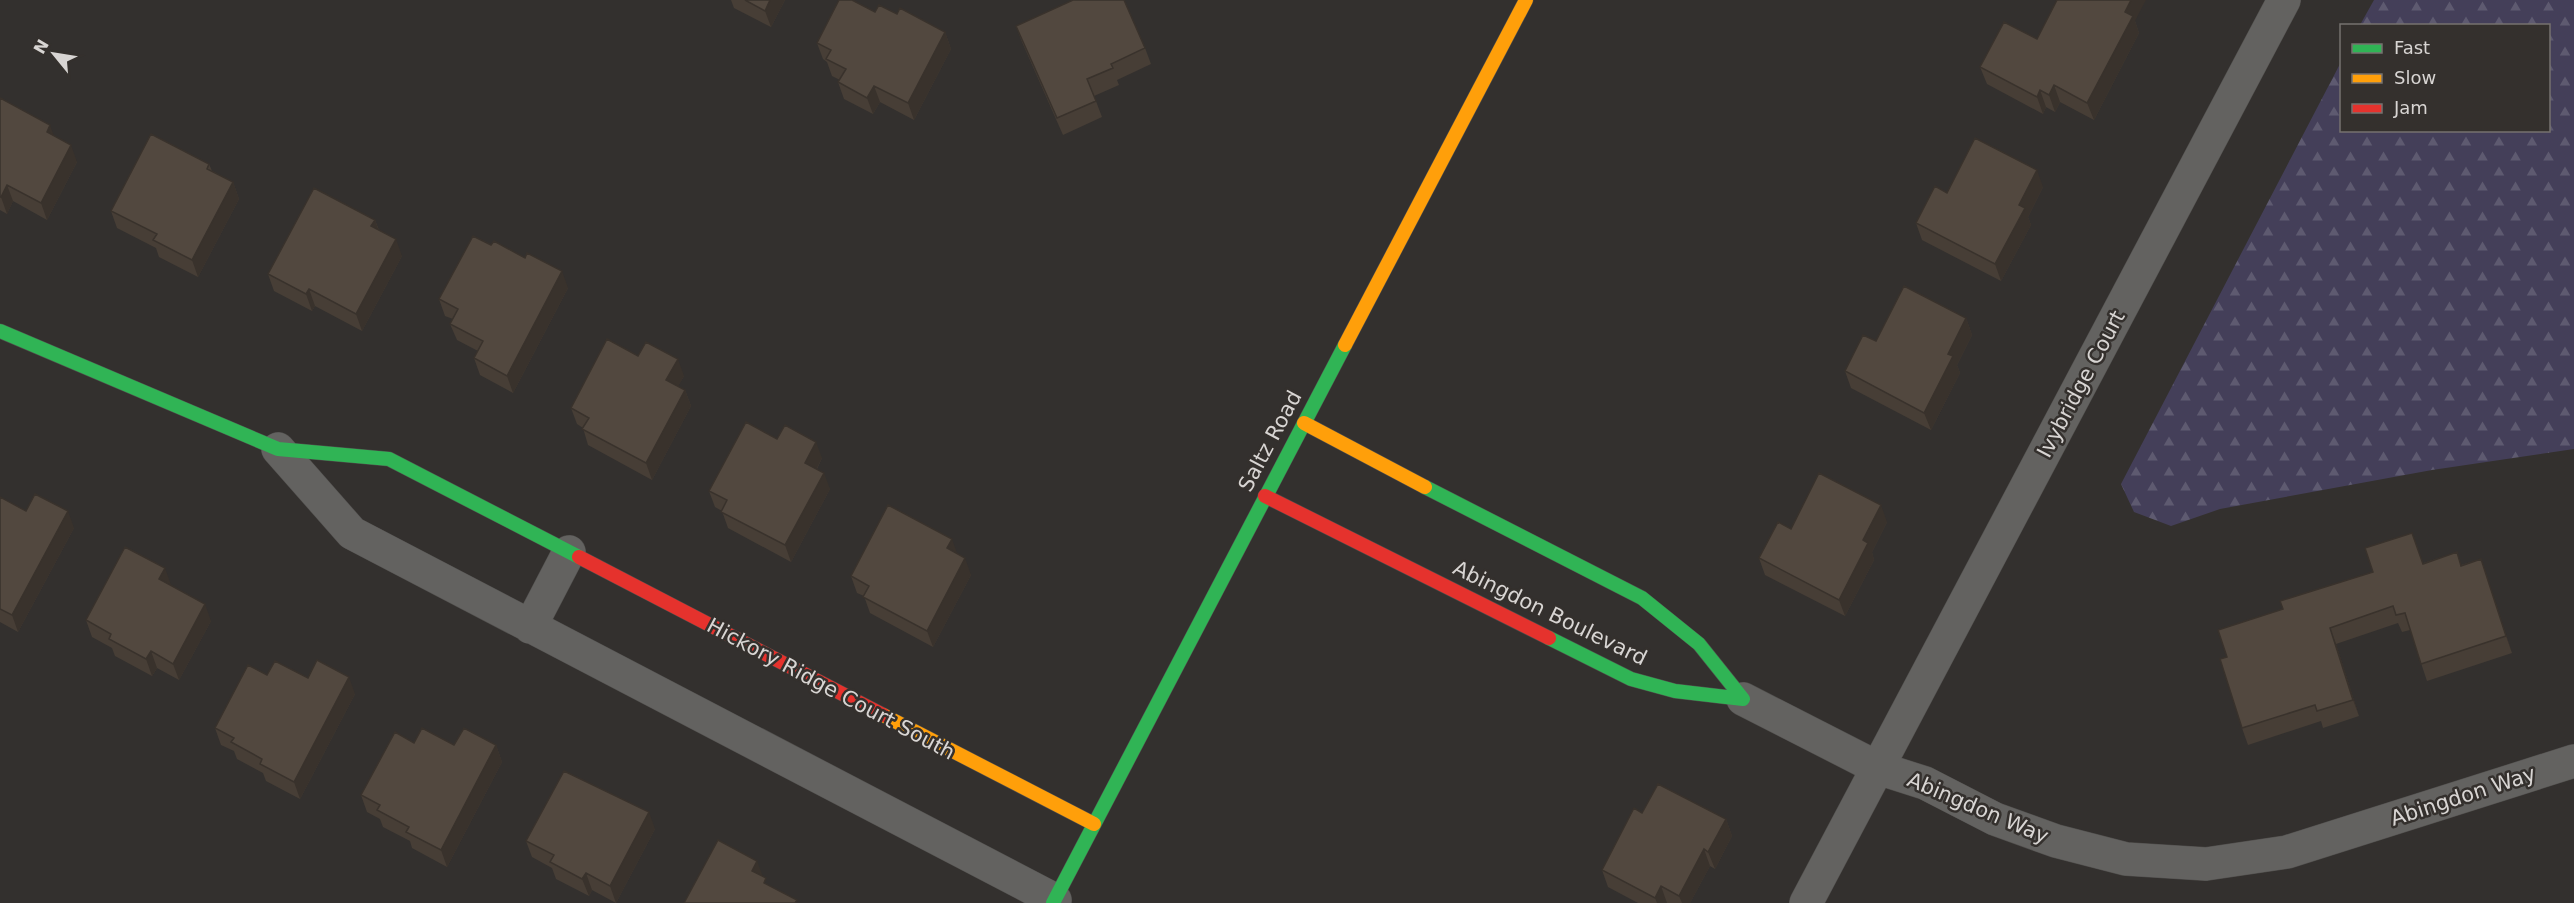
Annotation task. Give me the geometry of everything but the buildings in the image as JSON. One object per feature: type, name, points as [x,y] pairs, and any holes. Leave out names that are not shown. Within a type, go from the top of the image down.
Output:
[{"type":"street","name":"Saltz Road","points":[[1054,902],[1526,0]]},
{"type":"street","name":"Ivybridge Court","points":[[1806,903],[2284,0]]},
{"type":"street","name":"Hickory Ridge Court South","points":[[0,332],[278,449],[389,459],[1094,824]]},
{"type":"street","points":[[1304,423],[1365,457],[1642,598],[1699,644],[1743,699]]},
{"type":"street","name":"Hickory Ridge Court South","points":[[278,449],[352,533],[1054,902]]},
{"type":"street","name":"Abingdon Boulevard","points":[[1265,496],[1328,525],[1631,680],[1675,691],[1743,699]]},
{"type":"street","points":[[530,627],[569,552]]},
{"type":"street","name":"Abingdon Way","points":[[1743,699],[1878,768],[1925,783],[1995,819],[2056,841],[2126,859],[2206,864],[2287,852],[2574,761]]},
{"type":"green space","points":[[2374,0],[2574,0],[2574,449],[2432,470],[2220,509],[2171,526],[2134,512],[2121,484],[2340,64],[2340,132],[2550,132],[2550,24],[2361,24]]},
{"type":"traffic: fast","points":[[0,331],[278,449],[389,459],[579,557]]},
{"type":"traffic: fast","points":[[1053,903],[1345,345]]},
{"type":"traffic: fast","points":[[1425,487],[1642,598],[1699,644],[1743,699],[1675,691],[1631,679],[1549,638]]},
{"type":"traffic: slow","points":[[1345,345],[1526,0]]},
{"type":"traffic: slow","points":[[1304,423],[1425,487]]},
{"type":"traffic: slow","points":[[883,715],[1094,824]]},
{"type":"traffic: jam","points":[[1265,496],[1549,638]]},
{"type":"traffic: jam","points":[[579,557],[883,715]]}]
